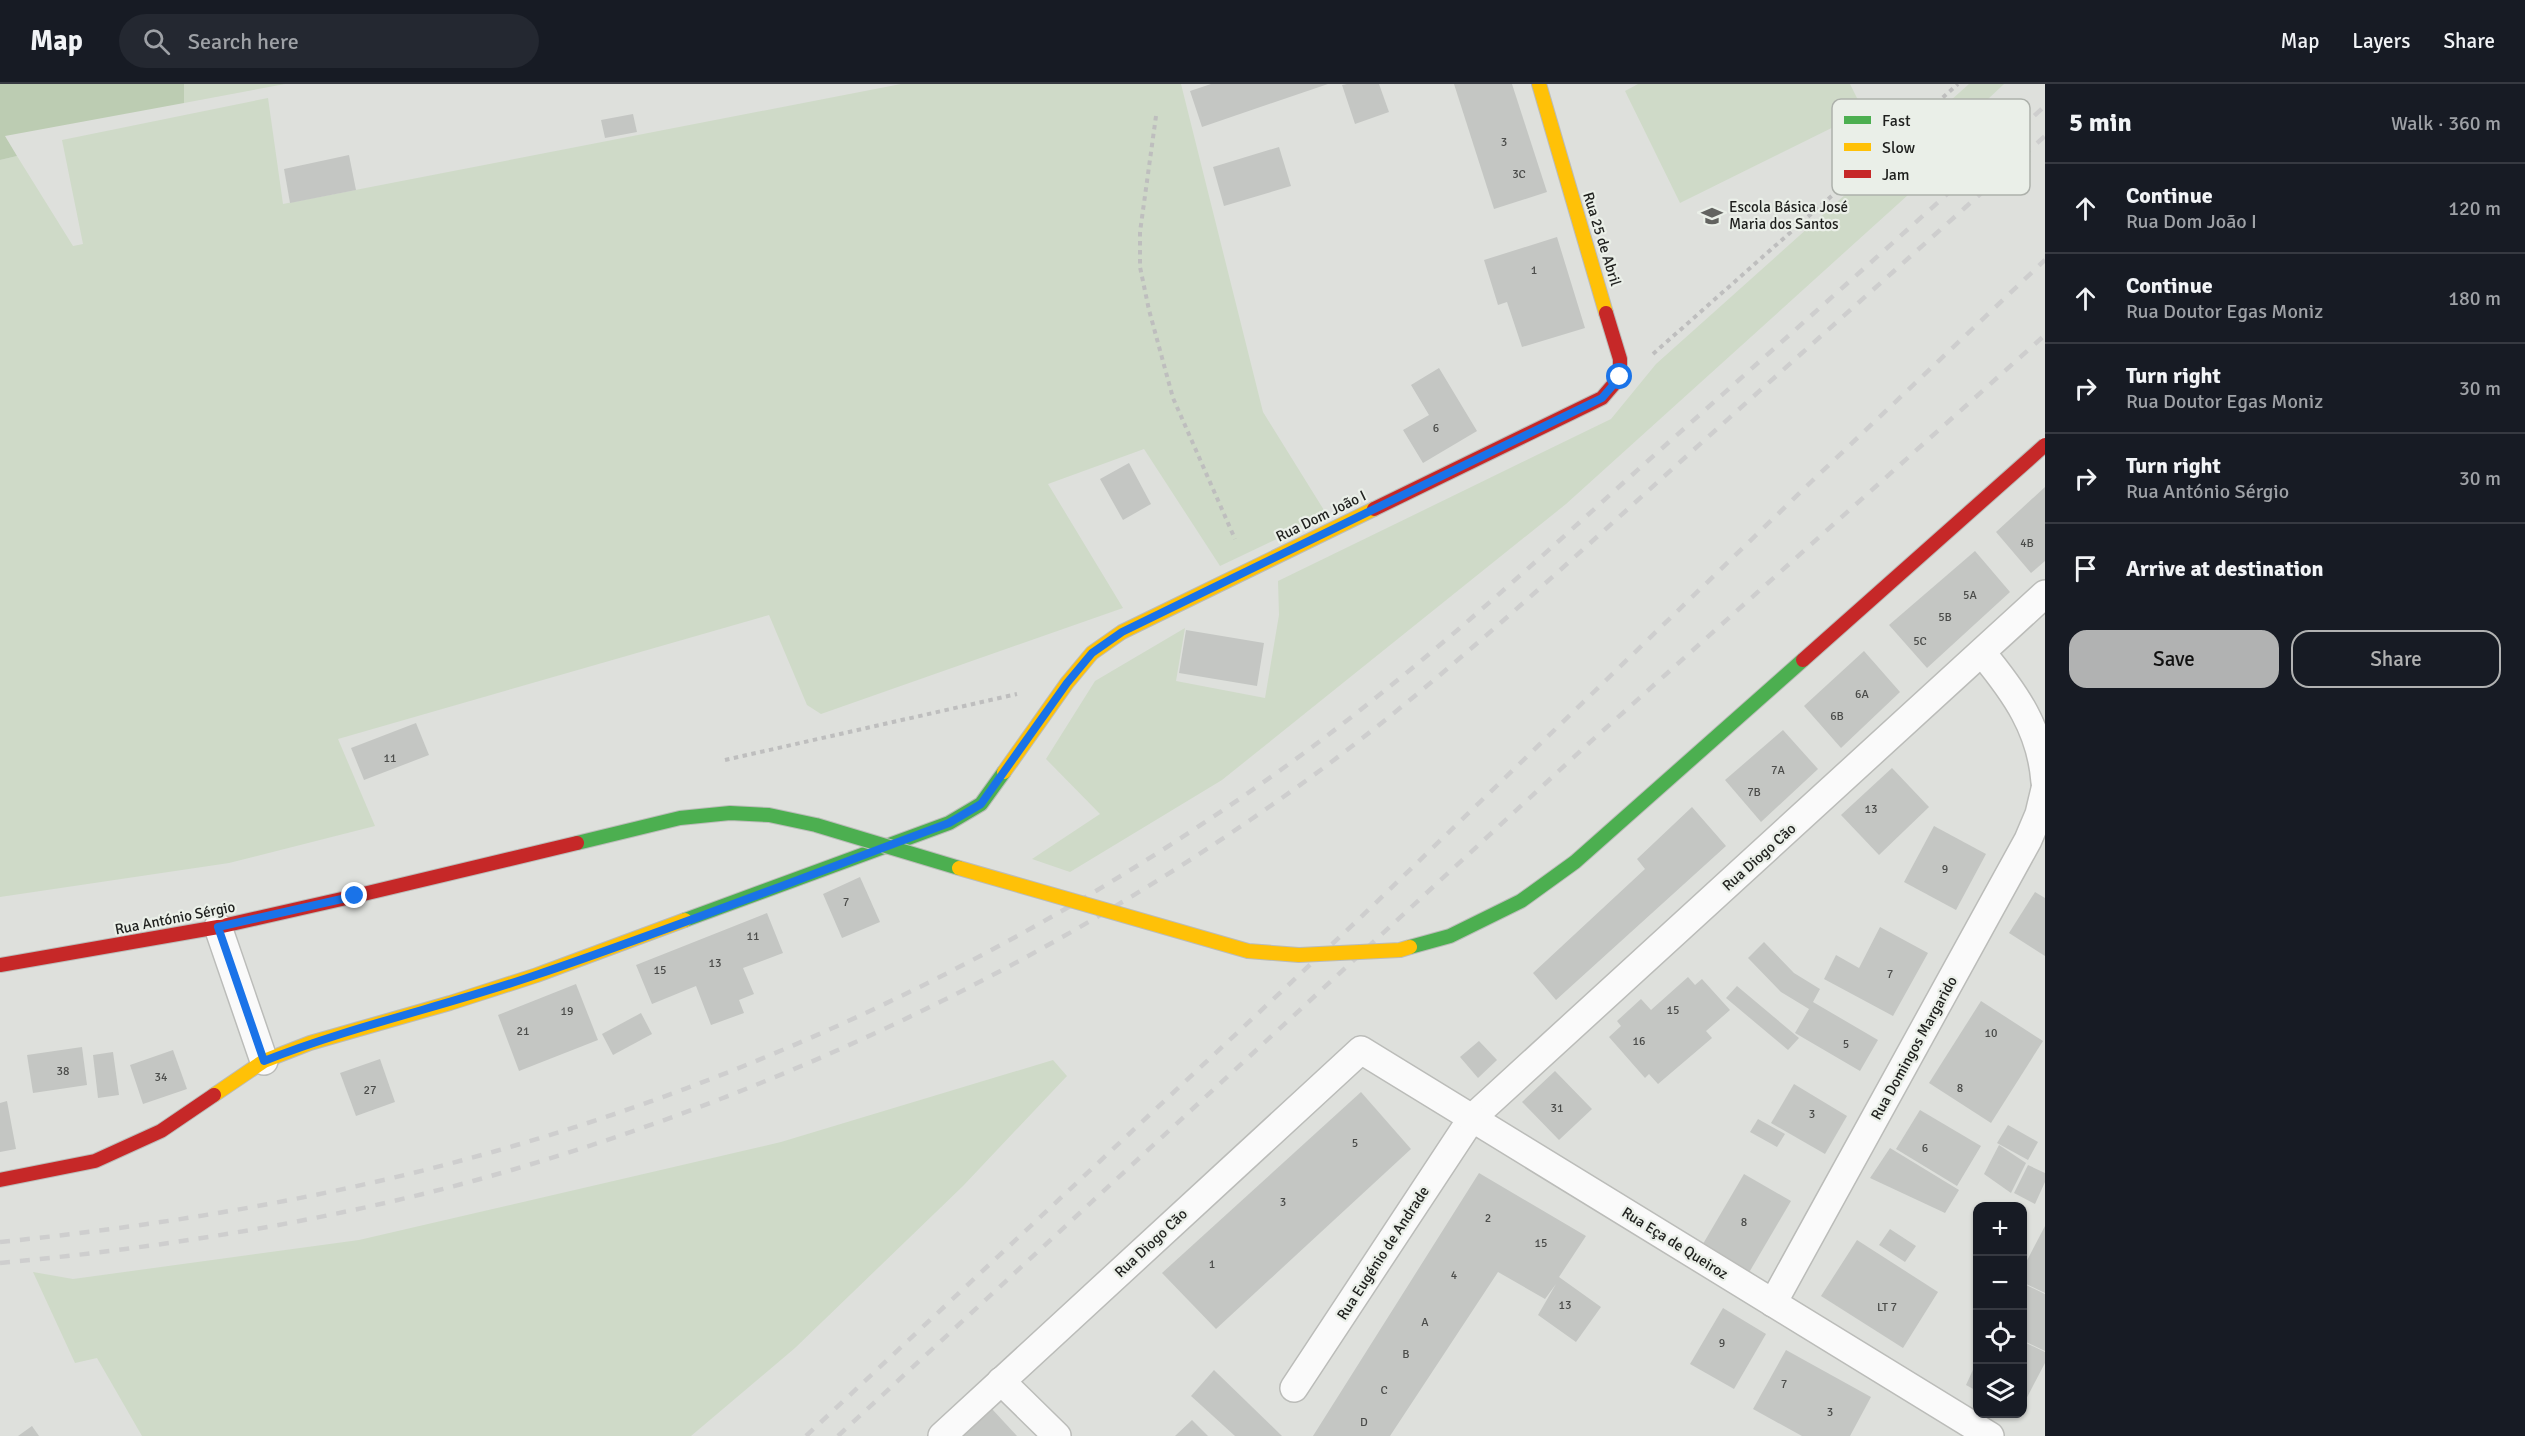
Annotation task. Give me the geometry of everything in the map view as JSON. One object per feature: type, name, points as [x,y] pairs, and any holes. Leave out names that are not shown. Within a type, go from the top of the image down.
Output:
[{"type":"main road","name":"Rua 25 de Abril","points":[[1539,84],[1620,359],[1620,377],[1602,398]]},
{"type":"main road","name":"Rua Dom João I","points":[[0,1180],[95,1161],[161,1131],[264,1061],[310,1043],[450,1003],[537,975],[949,823],[981,804],[1067,683],[1092,653],[1122,632],[1602,398]]},
{"type":"main road","name":"Rua António Sérgio","points":[[0,965],[218,927],[680,818],[730,813],[769,815],[816,825],[1248,951],[1338,955],[1400,950],[1474,926],[1521,901],[1575,862],[2045,445]]},
{"type":"street","name":"Rua Diogo Cão","points":[[1472,1118],[1983,654],[2045,594]]},
{"type":"street","points":[[1983,654],[2013,690],[2039,742],[2045,782]]},
{"type":"street","name":"Rua Domingos Margarido","points":[[1773,1303],[2028,840],[2039,814],[2045,789]]},
{"type":"street","points":[[218,927],[264,1061]]},
{"type":"street","name":"Rua Diogo Cão","points":[[942,1436],[1361,1050]]},
{"type":"street","name":"Rua Eça de Queiroz","points":[[1361,1050],[1990,1436]]},
{"type":"street","name":"Rua Eugénio de Andrade","points":[[1294,1389],[1472,1118]]},
{"type":"street","points":[[1001,1381],[1057,1436]]},
{"type":"path","points":[[1941,99],[1958,84]]},
{"type":"path","points":[[1156,116],[1140,232],[1140,267],[1173,398],[1248,570]]},
{"type":"path","points":[[1653,355],[1833,195]]},
{"type":"path","points":[[725,760],[1067,683]]},
{"type":"green space","points":[[0,84],[184,84],[184,103],[5,136],[17,156],[0,160]]},
{"type":"green space","points":[[184,84],[285,84],[184,103]]},
{"type":"green space","points":[[901,84],[1181,84],[1263,412],[1327,515],[1220,566],[1144,449],[1048,484],[1123,608],[821,714],[807,705],[769,615],[338,739],[375,826],[229,863],[0,897],[0,160],[17,156],[73,246],[83,244],[62,140],[268,98],[283,204]]},
{"type":"green space","points":[[1638,84],[1850,84],[1858,99],[1832,99],[1832,128],[1680,203],[1625,91]]},
{"type":"green space","points":[[1969,84],[2004,84],[1988,99],[1952,99]]},
{"type":"green space","points":[[1845,195],[1908,195],[1566,504],[1222,780],[1070,872],[1032,859],[1100,814],[1046,759],[1095,681],[1185,628],[1176,681],[1265,698],[1279,615],[1278,581],[1611,419],[1656,364]]},
{"type":"green space","points":[[1053,1060],[1067,1076],[963,1186],[795,1348],[691,1436],[142,1436],[97,1358],[75,1363],[33,1272],[73,1279],[359,1240],[781,1142]]},
{"type":"building","points":[[1211,84],[1328,84],[1202,127],[1190,91]]},
{"type":"building","points":[[1379,84],[1389,112],[1355,124],[1342,85]]},
{"type":"building","points":[[1454,84],[1512,84],[1547,192],[1494,209]]},
{"type":"building","points":[[633,114],[637,132],[605,138],[601,120]]},
{"type":"building","points":[[1279,147],[1291,186],[1224,206],[1213,167]]},
{"type":"building","points":[[349,155],[356,190],[290,203],[284,169]]},
{"type":"building","points":[[1557,237],[1585,328],[1522,347],[1507,302],[1498,305],[1484,260]]},
{"type":"building","points":[[1439,368],[1477,431],[1423,463],[1403,430],[1429,415],[1411,385]]},
{"type":"building","points":[[1129,463],[1151,504],[1123,520],[1100,479]]},
{"type":"building","points":[[2045,487],[2045,561],[2031,573],[1996,532]]},
{"type":"building","points":[[1975,551],[2010,592],[1927,668],[1889,625]]},
{"type":"building","points":[[1186,630],[1264,643],[1257,686],[1179,673]]},
{"type":"building","points":[[1864,651],[1900,692],[1841,748],[1804,706]]},
{"type":"building","points":[[416,723],[429,755],[364,780],[351,748]]},
{"type":"building","points":[[1783,730],[1818,769],[1761,822],[1725,780]]},
{"type":"building","points":[[1892,768],[1929,807],[1879,855],[1841,815]]},
{"type":"building","points":[[1692,807],[1726,846],[1556,1000],[1533,973],[1645,869],[1637,859]]},
{"type":"building","points":[[1934,826],[1986,854],[1956,910],[1904,882]]},
{"type":"building","points":[[860,877],[880,922],[842,938],[823,894]]},
{"type":"building","points":[[2035,892],[2045,898],[2045,956],[2009,933]]},
{"type":"building","points":[[767,913],[783,953],[743,968],[754,994],[739,1000],[744,1013],[711,1025],[696,986],[652,1004],[636,965]]},
{"type":"building","points":[[1880,927],[1928,953],[1893,1016],[1824,979],[1836,955],[1859,968]]},
{"type":"building","points":[[1764,942],[1794,973],[1820,989],[1813,1002],[1878,1040],[1860,1071],[1795,1033],[1809,1009],[1781,992],[1748,958]]},
{"type":"building","points":[[1688,977],[1695,985],[1702,979],[1730,1010],[1706,1031],[1712,1038],[1658,1084],[1649,1074],[1645,1078],[1609,1037],[1621,1026],[1617,1021],[1641,999],[1651,1010]]},
{"type":"building","points":[[576,984],[598,1040],[519,1071],[498,1015]]},
{"type":"building","points":[[1737,986],[1799,1038],[1788,1050],[1726,998]]},
{"type":"building","points":[[1981,1001],[2043,1041],[1991,1123],[1929,1083]]},
{"type":"building","points":[[641,1013],[652,1034],[613,1055],[602,1034]]},
{"type":"building","points":[[1479,1041],[1497,1060],[1478,1078],[1460,1057]]},
{"type":"building","points":[[82,1047],[87,1085],[33,1093],[27,1055]]},
{"type":"building","points":[[173,1050],[187,1089],[143,1104],[130,1065]]},
{"type":"building","points":[[113,1052],[119,1095],[98,1098],[93,1055]]},
{"type":"building","points":[[380,1059],[395,1102],[356,1116],[340,1073]]},
{"type":"building","points":[[1555,1071],[1592,1109],[1559,1140],[1522,1102]]},
{"type":"building","points":[[1794,1084],[1847,1116],[1825,1154],[1771,1123]]},
{"type":"building","points":[[1361,1092],[1411,1149],[1216,1329],[1162,1273]]},
{"type":"building","points":[[7,1101],[16,1149],[0,1152],[0,1103]]},
{"type":"building","points":[[1920,1110],[1981,1146],[1957,1186],[1896,1149]]},
{"type":"building","points":[[1758,1119],[1785,1134],[1777,1147],[1750,1132]]},
{"type":"building","points":[[2008,1125],[2038,1142],[2028,1160],[1997,1143]]},
{"type":"building","points":[[1999,1145],[2026,1163],[2011,1193],[1984,1174]]},
{"type":"building","points":[[1890,1148],[1959,1190],[1945,1213],[1870,1178]]},
{"type":"building","points":[[2028,1165],[2045,1173],[2045,1182],[2035,1204],[2014,1193]]},
{"type":"building","points":[[1479,1173],[1586,1236],[1559,1277],[1601,1307],[1576,1342],[1538,1315],[1556,1284],[1545,1299],[1498,1272],[1390,1436],[1313,1436]]},
{"type":"building","points":[[1744,1174],[1791,1201],[1747,1276],[1700,1249]]},
{"type":"building","points":[[2045,1226],[2045,1293],[2027,1284],[2027,1260]]},
{"type":"building","points":[[1890,1229],[1916,1246],[1905,1262],[1879,1245]]},
{"type":"building","points":[[1857,1240],[1938,1292],[1903,1348],[1821,1296]]},
{"type":"building","points":[[2027,1285],[2045,1294],[2045,1351],[2027,1342]]},
{"type":"building","points":[[1723,1308],[1766,1334],[1734,1389],[1690,1364]]},
{"type":"building","points":[[2027,1343],[2045,1352],[2045,1363],[2027,1397]]},
{"type":"building","points":[[1786,1350],[1871,1397],[1850,1436],[1802,1436],[1753,1409]]},
{"type":"building","points":[[1214,1370],[1282,1436],[1235,1436],[1191,1396]]},
{"type":"building","points":[[1973,1370],[1973,1389],[1966,1385]]},
{"type":"building","points":[[992,1409],[1017,1436],[963,1436]]},
{"type":"building","points":[[1192,1420],[1208,1436],[1175,1436]]},
{"type":"building","points":[[32,1426],[39,1436],[18,1436]]},
{"type":"railway","points":[[2030,120],[2045,106]]},
{"type":"railway","points":[[2030,149],[2045,136]]},
{"type":"railway","points":[[0,1242],[188,1218],[312,1196],[496,1151],[601,1119],[806,1040],[906,994],[1004,943],[1099,889],[1192,831],[1282,769],[1373,700],[1504,589],[1946,195]]},
{"type":"railway","points":[[0,1263],[119,1250],[238,1232],[356,1209],[473,1181],[586,1147],[698,1107],[808,1063],[916,1014],[1022,959],[1125,900],[1225,837],[1322,769],[1410,700],[1536,591],[1979,195]]},
{"type":"railway","points":[[806,1436],[1360,918],[1812,481],[2045,260]]},
{"type":"railway","points":[[838,1436],[1588,744],[2045,335]]},
{"type":"traffic: fast","points":[[1410,947],[1450,936],[1521,901],[1575,862],[1803,660]]},
{"type":"traffic: fast","points":[[685,920],[949,823],[981,804],[1004,772]]},
{"type":"traffic: fast","points":[[577,843],[680,818],[730,813],[769,815],[816,825],[959,868]]},
{"type":"traffic: slow","points":[[1539,84],[1606,313]]},
{"type":"traffic: slow","points":[[1004,772],[1067,683],[1092,653],[1122,632],[1374,509]]},
{"type":"traffic: slow","points":[[959,868],[1248,951],[1299,955],[1400,950],[1410,947]]},
{"type":"traffic: slow","points":[[214,1095],[264,1061],[310,1043],[450,1003],[537,975],[685,920]]},
{"type":"traffic: jam","points":[[1374,509],[1602,398],[1620,377],[1620,359],[1606,313]]},
{"type":"traffic: jam","points":[[1803,660],[2045,445]]},
{"type":"traffic: jam","points":[[355,896],[577,843]]},
{"type":"traffic: jam","points":[[0,965],[218,927],[355,896]]},
{"type":"traffic: jam","points":[[0,1180],[95,1161],[161,1131],[214,1095]]},
{"type":"place","name":"Escola Básica José Maria dos Santos","points":[[1712,216]]},
{"type":"route","points":[[355,896],[218,927],[264,1061],[310,1043],[450,1003],[537,975],[949,823],[981,804],[1067,683],[1092,653],[1122,632],[1602,398],[1620,377]]}]
